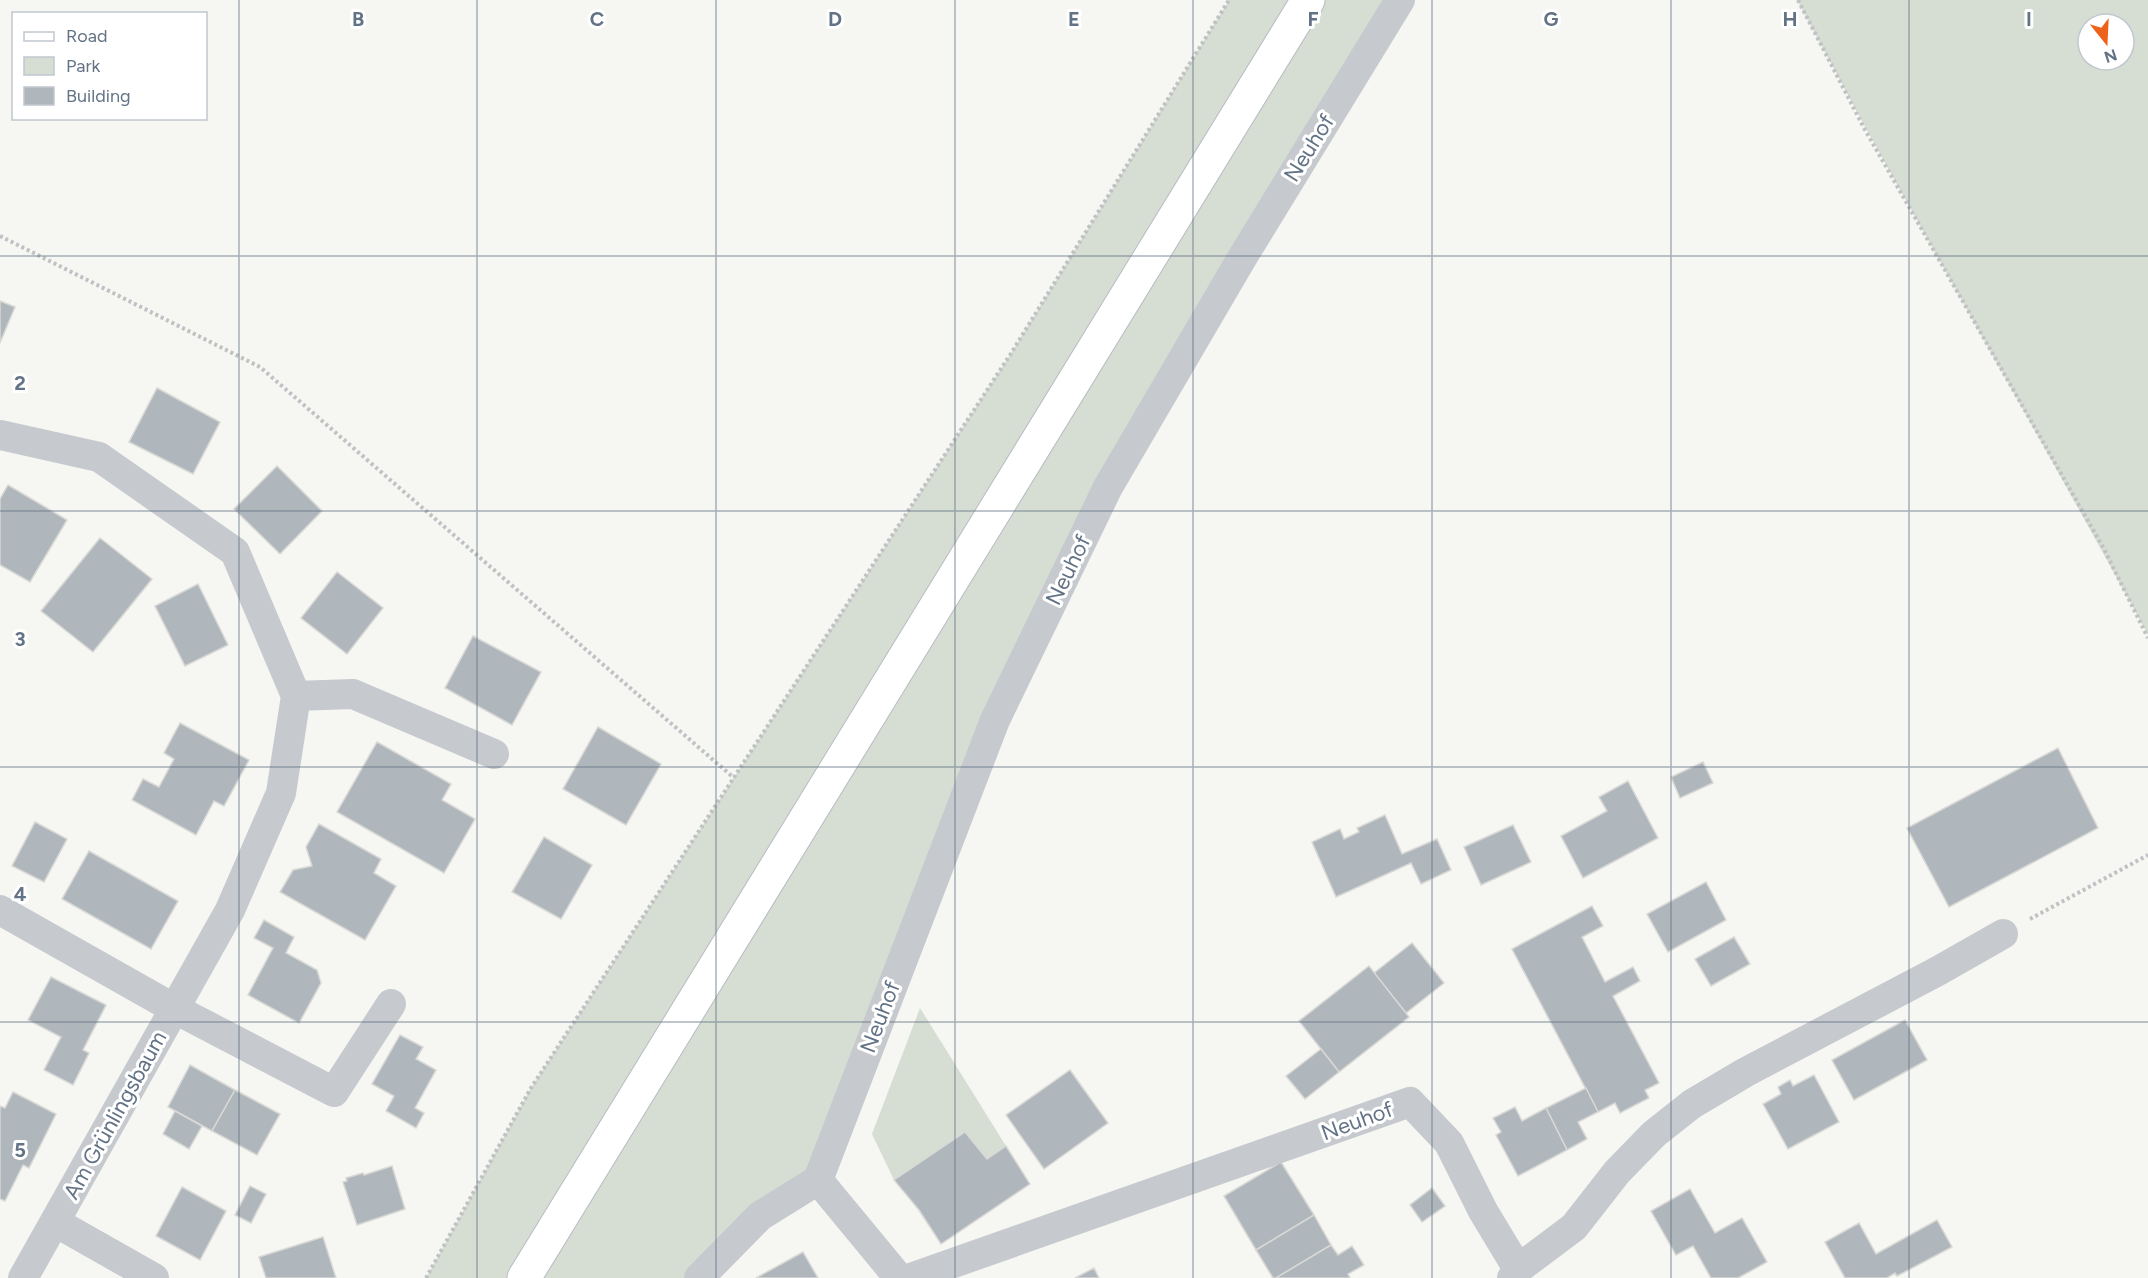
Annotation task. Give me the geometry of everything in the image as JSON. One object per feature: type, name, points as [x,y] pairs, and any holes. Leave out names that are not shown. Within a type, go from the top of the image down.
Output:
[{"type":"main road","points":[[524,1278],[1308,0]]},
{"type":"street","name":"Neuhof","points":[[818,1180],[994,720],[1108,487],[1242,258],[1400,0]]},
{"type":"street","points":[[0,435],[99,457],[235,552],[296,696],[353,694],[494,754]]},
{"type":"street","name":"Am Grünlingsbaum","points":[[23,1278],[230,910],[281,793],[296,696]]},
{"type":"street","name":"Am Grünlingsbaum","points":[[0,910],[175,1009],[334,1092],[391,1004]]},
{"type":"street","points":[[1515,1273],[1574,1227],[1617,1172],[1654,1134],[1692,1104],[2003,934]]},
{"type":"street","name":"Neuhof","points":[[911,1278],[1410,1102],[1449,1143],[1515,1273]]},
{"type":"street","points":[[699,1278],[760,1216],[818,1180],[899,1278]]},
{"type":"street","name":"Am Grünlingsbaum","points":[[55,1222],[154,1278]]},
{"type":"path","points":[[426,1278],[531,1088],[1004,365],[1229,0]]},
{"type":"path","points":[[1798,0],[1864,128],[2104,549],[2148,638]]},
{"type":"path","points":[[0,236],[260,368],[734,778]]},
{"type":"path","points":[[2003,934],[2148,855]]},
{"type":"green space","points":[[1229,0],[1402,0],[1108,487],[818,1180],[699,1278],[426,1278],[531,1088],[1010,355]]},
{"type":"green space","points":[[1797,0],[2148,0],[2148,635],[2061,476],[1927,239]]},
{"type":"green space","points":[[920,1008],[1006,1146],[987,1159],[965,1132],[894,1180],[872,1134]]},
{"type":"building","points":[[0,301],[15,307],[0,343]]},
{"type":"building","points":[[157,388],[220,422],[193,474],[129,442]]},
{"type":"building","points":[[277,466],[322,511],[280,554],[234,509]]},
{"type":"building","points":[[8,485],[67,520],[30,582],[0,565],[0,499]]},
{"type":"building","points":[[100,538],[152,579],[93,652],[41,611]]},
{"type":"building","points":[[337,572],[383,608],[347,654],[301,618]]},
{"type":"building","points":[[198,584],[228,645],[185,666],[155,606]]},
{"type":"building","points":[[473,636],[541,672],[512,725],[445,688]]},
{"type":"building","points":[[180,723],[249,760],[224,806],[214,801],[196,835],[132,800],[143,779],[159,787],[174,759],[164,753]]},
{"type":"building","points":[[598,727],[661,764],[626,825],[563,789]]},
{"type":"building","points":[[377,742],[451,784],[442,800],[475,819],[444,873],[337,812]]},
{"type":"building","points":[[2058,748],[2098,828],[1949,907],[1907,828]]},
{"type":"building","points":[[1703,762],[1713,783],[1680,798],[1671,777]]},
{"type":"building","points":[[1628,781],[1658,838],[1583,878],[1561,836],[1607,811],[1599,797]]},
{"type":"building","points":[[1385,815],[1402,854],[1437,839],[1451,870],[1421,884],[1411,863],[1336,897],[1312,842],[1340,829],[1344,839],[1359,832],[1357,828]]},
{"type":"building","points":[[35,822],[67,839],[44,882],[12,866]]},
{"type":"building","points":[[319,824],[381,859],[374,873],[396,886],[365,940],[280,892],[293,870],[312,866],[306,847]]},
{"type":"building","points":[[1513,825],[1531,862],[1481,885],[1464,847]]},
{"type":"building","points":[[544,837],[592,865],[561,919],[512,892]]},
{"type":"building","points":[[89,851],[178,901],[151,949],[62,899]]},
{"type":"building","points":[[1706,882],[1726,920],[1668,952],[1647,914]]},
{"type":"building","points":[[1592,906],[1603,926],[1582,937],[1605,982],[1633,967],[1640,981],[1613,996],[1659,1083],[1645,1090],[1649,1098],[1620,1113],[1615,1103],[1598,1112],[1512,949]]},
{"type":"building","points":[[264,920],[294,937],[286,953],[317,970],[321,983],[299,1023],[248,995],[273,948],[254,938]]},
{"type":"building","points":[[1734,937],[1750,964],[1711,986],[1695,959]]},
{"type":"building","points":[[1412,943],[1444,983],[1406,1013],[1374,973]]},
{"type":"building","points":[[1369,966],[1409,1017],[1339,1072],[1299,1021]]},
{"type":"building","points":[[51,977],[106,1005],[83,1050],[89,1053],[73,1085],[44,1070],[61,1037],[28,1020]]},
{"type":"building","points":[[1905,1020],[1927,1060],[1854,1100],[1832,1060]]},
{"type":"building","points":[[400,1035],[423,1047],[416,1059],[436,1070],[415,1108],[424,1113],[416,1128],[386,1111],[394,1096],[372,1084]]},
{"type":"building","points":[[1321,1049],[1339,1072],[1305,1099],[1286,1076]]},
{"type":"building","points":[[190,1065],[235,1090],[212,1131],[168,1107]]},
{"type":"building","points":[[1070,1070],[1108,1123],[1044,1169],[1006,1115]]},
{"type":"building","points":[[1814,1075],[1839,1122],[1788,1149],[1763,1104],[1781,1094],[1778,1087],[1790,1080],[1793,1086]]},
{"type":"building","points":[[1586,1088],[1598,1112],[1578,1122],[1587,1139],[1567,1150],[1546,1108]]},
{"type":"building","points":[[235,1090],[280,1114],[257,1155],[212,1131]]},
{"type":"building","points":[[13,1092],[56,1114],[29,1168],[23,1165],[5,1201],[0,1199],[0,1106],[5,1108]]},
{"type":"building","points":[[1515,1107],[1522,1121],[1546,1108],[1567,1150],[1518,1176],[1496,1135],[1501,1132],[1493,1118]]},
{"type":"building","points":[[175,1111],[202,1126],[189,1149],[163,1134]]},
{"type":"building","points":[[965,1132],[987,1159],[1006,1146],[1030,1184],[941,1244],[919,1210],[894,1180]]},
{"type":"building","points":[[1281,1162],[1314,1215],[1256,1250],[1224,1196]]},
{"type":"building","points":[[392,1166],[405,1209],[357,1225],[343,1182],[347,1181],[346,1178]]},
{"type":"building","points":[[250,1186],[266,1194],[251,1223],[235,1215]]},
{"type":"building","points":[[182,1187],[226,1211],[200,1260],[156,1236]]},
{"type":"building","points":[[1432,1188],[1445,1206],[1422,1222],[1410,1205]]},
{"type":"building","points":[[1690,1189],[1715,1233],[1742,1218],[1767,1262],[1738,1278],[1711,1278],[1693,1246],[1676,1255],[1651,1211]]},
{"type":"building","points":[[1314,1215],[1331,1245],[1273,1278],[1256,1250]]},
{"type":"building","points":[[1937,1220],[1952,1247],[1897,1276],[1895,1273],[1887,1278],[1845,1278],[1825,1242],[1859,1223],[1876,1254]]},
{"type":"building","points":[[323,1237],[336,1278],[266,1278],[259,1257]]},
{"type":"building","points":[[1331,1245],[1338,1255],[1352,1246],[1364,1265],[1348,1274],[1350,1278],[1276,1278]]},
{"type":"building","points":[[803,1252],[818,1278],[756,1278]]},
{"type":"building","points":[[1094,1268],[1099,1278],[1075,1278]]}]
